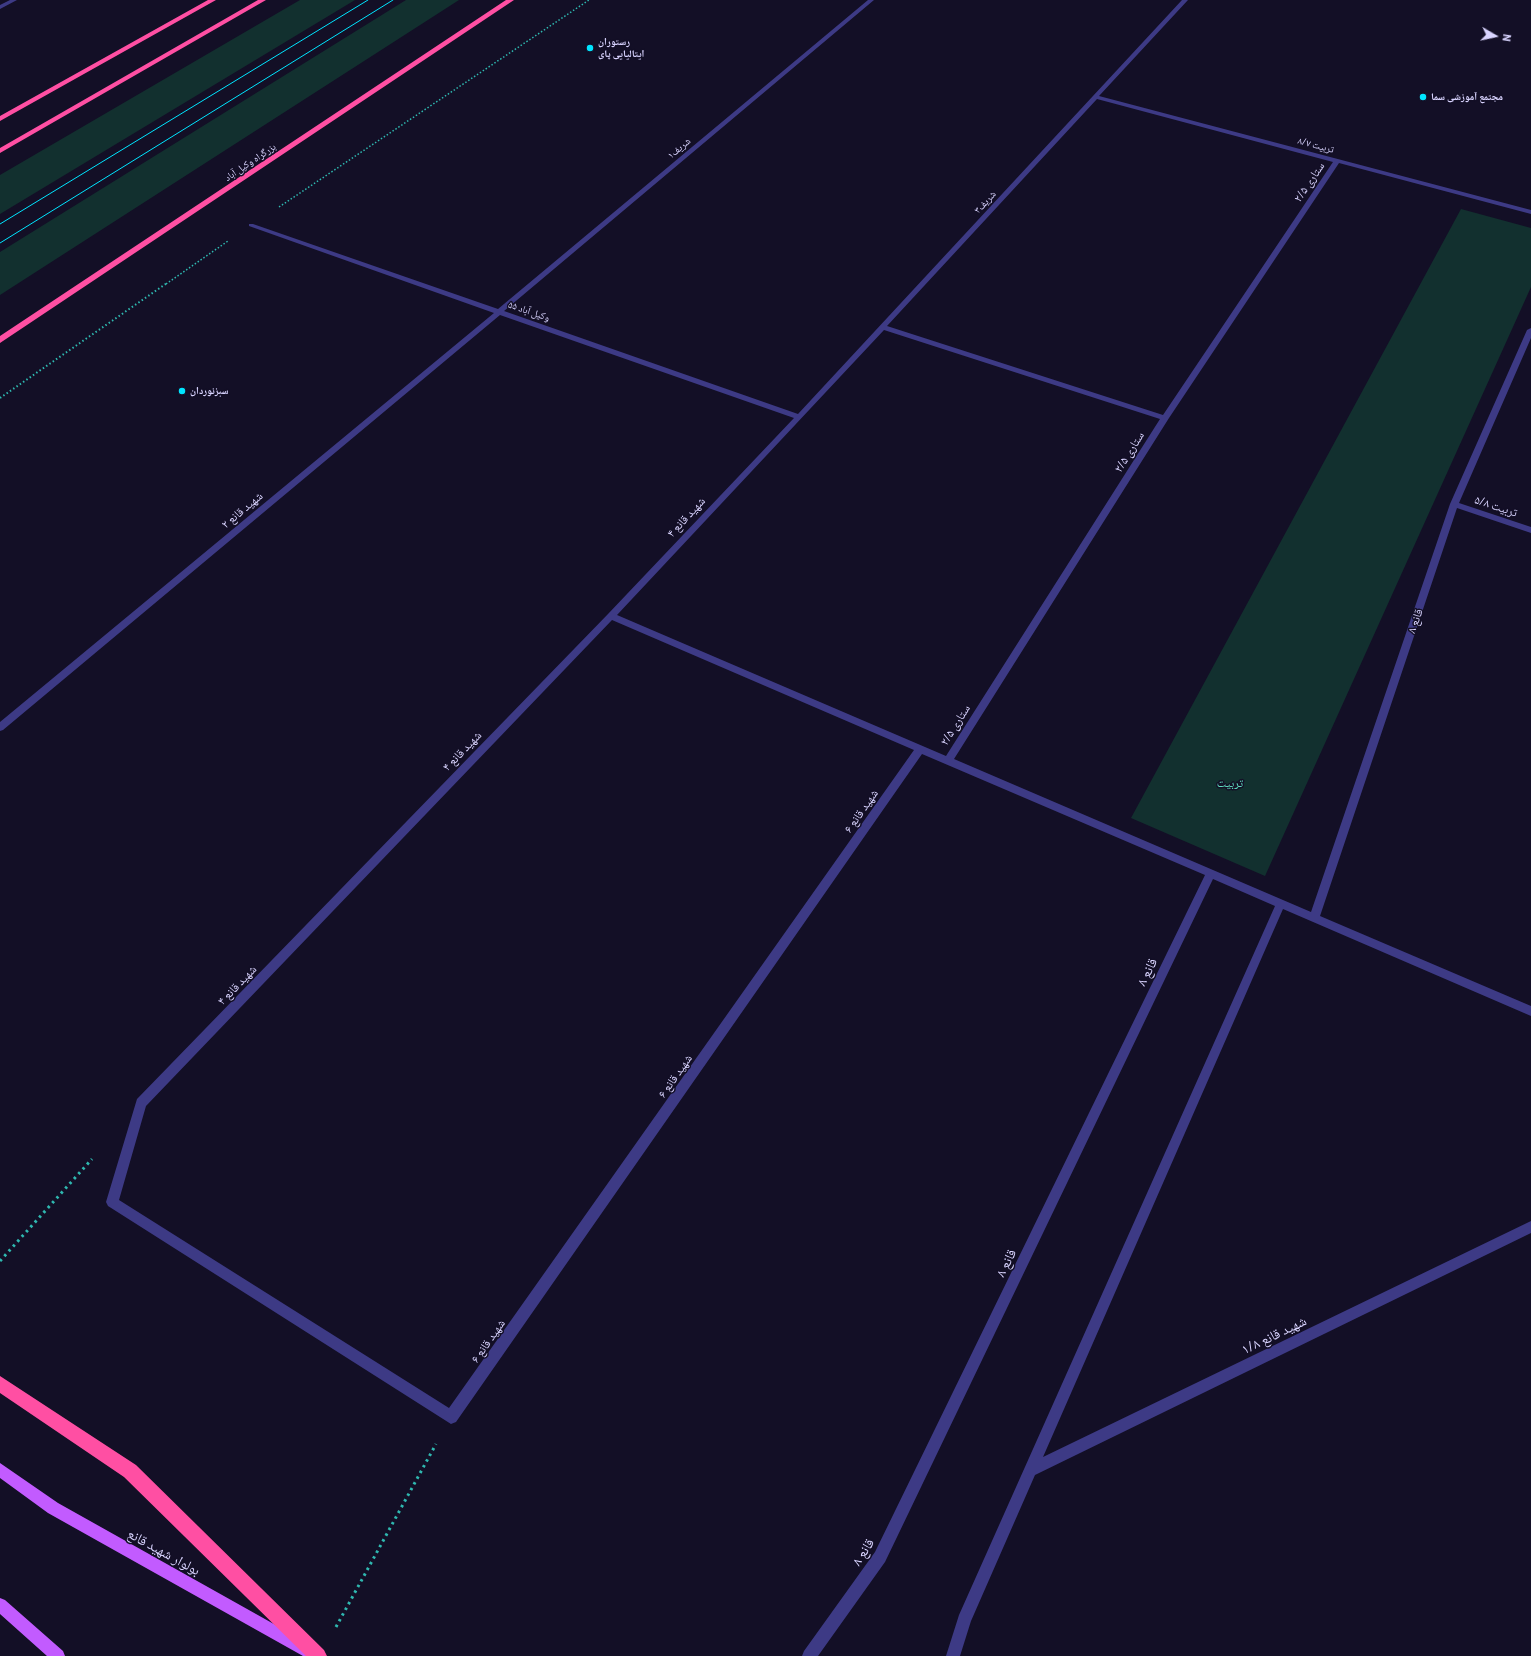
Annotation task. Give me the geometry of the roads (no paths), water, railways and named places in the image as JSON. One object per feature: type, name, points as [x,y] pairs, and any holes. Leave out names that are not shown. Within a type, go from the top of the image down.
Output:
[{"type":"highway","points":[[0,119],[213,0]]},
{"type":"highway","points":[[0,151],[263,0]]},
{"type":"highway","name":"بزرگراه وکیل آباد","points":[[0,340],[511,0]]},
{"type":"highway","points":[[0,1384],[130,1471],[317,1656]]},
{"type":"main road","name":"بولوار شهید قانع","points":[[0,1470],[53,1508],[317,1656]]},
{"type":"main road","points":[[0,1605],[58,1656]]},
{"type":"street","points":[[0,7],[14,0]]},
{"type":"street","name":"شریف١","points":[[500,311],[871,0]]},
{"type":"street","name":"شریف٣","points":[[799,416],[1185,0]]},
{"type":"street","name":"تربیت ۸/۷","points":[[1095,97],[1531,212]]},
{"type":"street","name":"ستاری ۲/۵","points":[[948,760],[1165,418],[1337,161]]},
{"type":"street","name":"۵۵ وکیل آباد","points":[[251,225],[799,416]]},
{"type":"street","name":"شهید قانع ۲","points":[[0,727],[500,311]]},
{"type":"street","points":[[882,327],[1165,418]]},
{"type":"street","name":"قانع ۸","points":[[1314,917],[1454,504],[1531,330]]},
{"type":"street","name":"شهید قانع ۴","points":[[451,1417],[112,1202],[142,1103],[610,616],[799,416]]},
{"type":"street","name":"تربیت ۵/۸","points":[[1454,504],[1531,530]]},
{"type":"street","points":[[610,616],[1531,1011]]},
{"type":"street","name":"شهید قانع ۶","points":[[451,1417],[920,750]]},
{"type":"street","name":"قانع ۸","points":[[808,1656],[880,1557],[1212,873]]},
{"type":"street","points":[[953,1656],[964,1620],[1281,903]]},
{"type":"street","name":"شهید قانع ۱/۸","points":[[1031,1470],[1531,1227]]},
{"type":"tram line","points":[[0,224],[368,0]]},
{"type":"tram line","points":[[0,243],[393,0]]},
{"type":"place","name":"رستوران ایتالیایی پای","points":[[590,48]]},
{"type":"place","name":"مجتمع آموزشی سما","points":[[1423,97]]},
{"type":"place","name":"سبزنوردان","points":[[182,391]]},
{"type":"park label","name":"تربیت","points":[[1230,783]]}]
